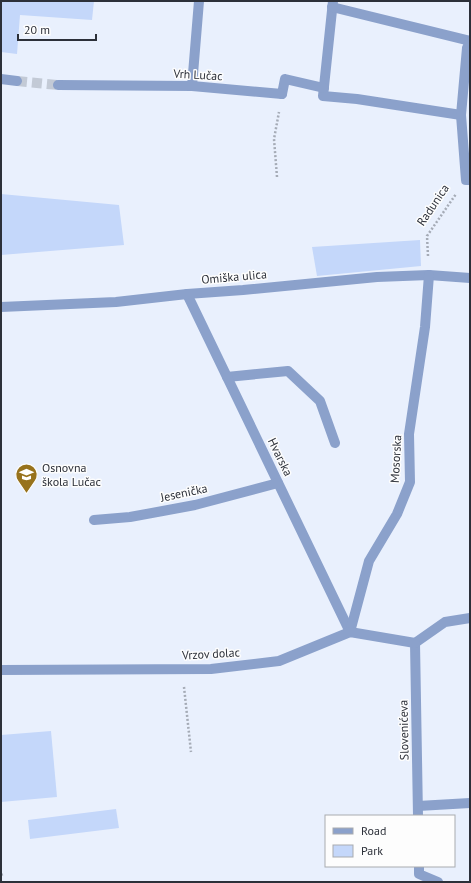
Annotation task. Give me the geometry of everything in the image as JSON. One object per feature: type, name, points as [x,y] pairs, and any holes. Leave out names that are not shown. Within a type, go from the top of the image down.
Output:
[{"type":"street","points":[[192,86],[199,1]]},
{"type":"street","points":[[323,92],[333,4],[469,45],[461,115],[468,180]]},
{"type":"street","points":[[282,94],[285,79],[323,92],[357,99],[461,115]]},
{"type":"street","points":[[1,80],[17,81]]},
{"type":"street","name":"Vrh Lučac","points":[[58,85],[192,86],[282,94]]},
{"type":"street","name":"Omiška ulica","points":[[1,307],[116,302],[377,277],[428,275],[470,278]]},
{"type":"street","name":"Mosorska","points":[[350,632],[369,561],[397,514],[410,482],[409,434],[425,327],[428,275]]},
{"type":"street","name":"Hvarska","points":[[187,294],[350,632]]},
{"type":"street","points":[[227,377],[288,371],[320,401],[335,443]]},
{"type":"street","name":"Jesenička","points":[[94,520],[130,517],[183,507],[278,483]]},
{"type":"street","points":[[350,632],[415,643],[445,622],[470,618]]},
{"type":"street","name":"Vrzov dolac","points":[[1,670],[211,669],[279,661],[350,632]]},
{"type":"street","name":"Slovenićeva","points":[[415,643],[418,811]]},
{"type":"street","points":[[418,811],[470,803]]},
{"type":"street","points":[[419,867],[419,874],[438,882]]},
{"type":"path","points":[[277,177],[274,139],[282,94]]},
{"type":"path","name":"Radunica","points":[[428,275],[427,236],[468,180]]},
{"type":"path","points":[[182,669],[191,752]]},
{"type":"green space","points":[[1,1],[94,1],[92,20],[20,15],[17,54],[1,52]]},
{"type":"green space","points":[[1,194],[119,205],[124,245],[1,255]]},
{"type":"green space","points":[[420,240],[421,266],[317,276],[312,247]]},
{"type":"green space","points":[[51,731],[57,797],[1,802],[1,735]]},
{"type":"green space","points":[[116,809],[119,828],[30,839],[28,820]]},
{"type":"tunnel","points":[[17,81],[58,85]]},
{"type":"place","name":"Osnovna škola Lučac","points":[[27,494]]}]
